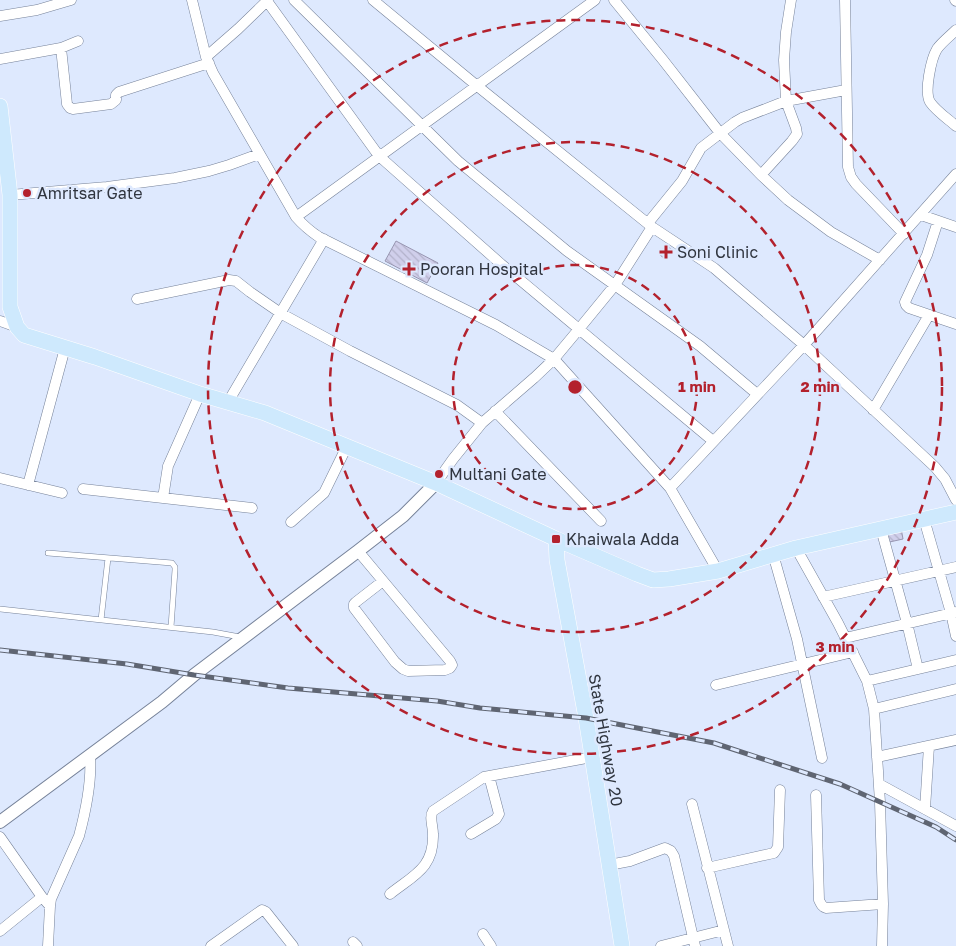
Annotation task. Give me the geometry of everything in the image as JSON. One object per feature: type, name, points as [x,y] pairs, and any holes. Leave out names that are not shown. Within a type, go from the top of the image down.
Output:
[{"type":"main road","points":[[0,106],[10,307],[17,326],[24,335],[200,394],[265,413],[436,483],[556,539],[654,580],[669,580],[718,571],[796,548],[956,512]]},
{"type":"main road","name":"State Highway 20","points":[[556,539],[557,560],[592,757],[622,946]]},
{"type":"street","points":[[0,16],[37,10],[72,0]]},
{"type":"street","points":[[192,0],[213,73],[296,217],[308,230],[324,239],[496,325],[554,359],[670,488],[718,571]]},
{"type":"street","points":[[61,48],[68,106],[73,109],[111,104],[116,100],[116,95],[119,92],[208,60],[267,0],[379,156],[501,264],[713,442]]},
{"type":"street","points":[[294,0],[475,176],[567,251],[700,346],[758,394]]},
{"type":"street","points":[[373,0],[650,225],[714,268],[804,346],[935,467],[945,479],[956,500]]},
{"type":"street","points":[[296,217],[595,0]]},
{"type":"street","points":[[614,0],[720,133],[761,175],[788,200],[831,232],[880,260]]},
{"type":"street","points":[[761,175],[796,136],[796,128],[786,101],[784,60],[790,0]]},
{"type":"street","points":[[845,0],[848,167],[856,184],[904,234]]},
{"type":"street","points":[[956,30],[936,50],[927,90],[931,104],[956,126]]},
{"type":"street","points":[[0,59],[61,48],[78,41]]},
{"type":"street","points":[[0,822],[162,702],[243,637],[403,516],[436,483],[482,422],[554,359],[615,285],[650,225],[682,181],[701,148],[742,118],[786,101],[846,90]]},
{"type":"street","points":[[5,194],[107,187],[191,175],[229,166],[259,154]]},
{"type":"street","points":[[670,488],[804,346],[956,174]]},
{"type":"street","points":[[921,215],[956,227]]},
{"type":"street","points":[[938,221],[927,255],[905,302],[909,308],[956,324]]},
{"type":"street","points":[[228,402],[324,239]]},
{"type":"street","points":[[137,299],[229,280],[236,281],[280,312],[350,351],[457,405],[482,422]]},
{"type":"street","points":[[873,410],[929,315]]},
{"type":"street","points":[[0,321],[17,326]]},
{"type":"street","points":[[28,485],[65,348]]},
{"type":"street","points":[[163,498],[168,466],[200,394]]},
{"type":"street","points":[[495,411],[601,521]]},
{"type":"street","points":[[291,522],[324,493],[347,446]]},
{"type":"street","points":[[0,478],[62,493]]},
{"type":"street","points":[[83,490],[252,508]]},
{"type":"street","points":[[924,519],[939,571],[954,612],[956,636]]},
{"type":"street","points":[[881,529],[918,669]]},
{"type":"street","points":[[796,548],[867,681],[874,709],[879,784],[883,904],[882,946]]},
{"type":"street","points":[[358,551],[450,661],[452,665],[450,668],[445,670],[408,671],[403,669],[354,608],[356,602],[383,581]]},
{"type":"street","points":[[773,554],[796,640],[822,758]]},
{"type":"street","points":[[823,597],[956,567]]},
{"type":"street","points":[[845,638],[954,612]]},
{"type":"street","points":[[716,685],[852,652]]},
{"type":"street","points":[[867,681],[956,660]]},
{"type":"street","points":[[874,709],[956,689]]},
{"type":"street","points":[[877,757],[956,740]]},
{"type":"street","points":[[925,809],[929,746]]},
{"type":"street","points":[[48,946],[51,899],[79,836],[86,807],[90,777],[90,756]]},
{"type":"street","points":[[390,894],[422,869],[429,860],[433,835],[432,812],[478,780],[489,776],[592,757]]},
{"type":"street","points":[[471,834],[496,820],[499,814],[489,776]]},
{"type":"street","points":[[879,784],[956,826]]},
{"type":"street","points":[[707,868],[776,851],[778,847],[780,790]]},
{"type":"street","points":[[816,795],[819,900],[821,904],[826,908],[883,904]]},
{"type":"street","points":[[692,804],[728,946]]},
{"type":"street","points":[[0,837],[50,906]]},
{"type":"street","points":[[609,865],[665,848],[671,850],[694,942]]},
{"type":"street","points":[[0,931],[42,897]]},
{"type":"street","points":[[211,946],[262,910],[266,912],[293,946]]},
{"type":"street","points":[[661,946],[694,942],[724,930]]},
{"type":"street","points":[[483,934],[491,946]]},
{"type":"lane","points":[[48,554],[170,562],[175,570],[171,627]]},
{"type":"lane","points":[[101,620],[108,558]]},
{"type":"lane","points":[[0,610],[171,627],[243,637]]},
{"type":"building","points":[[396,241],[438,263],[427,283],[385,261]]},
{"type":"building","points":[[666,245],[672,250],[665,259],[659,254]]},
{"type":"building","points":[[901,528],[903,539],[885,543],[883,531]]},
{"type":"railway","points":[[0,650],[127,664],[288,688],[437,701],[480,708],[586,718],[714,743],[840,784],[936,827],[956,840]]},
{"type":"place","name":"Amritsar Gate","points":[[27,193]]},
{"type":"place","name":"Soni Clinic","points":[[666,252]]},
{"type":"place","name":"Pooran Hospital","points":[[409,269]]},
{"type":"place","name":"Multani Gate","points":[[439,474]]},
{"type":"place","name":"Khaiwala Adda","points":[[556,539]]}]
